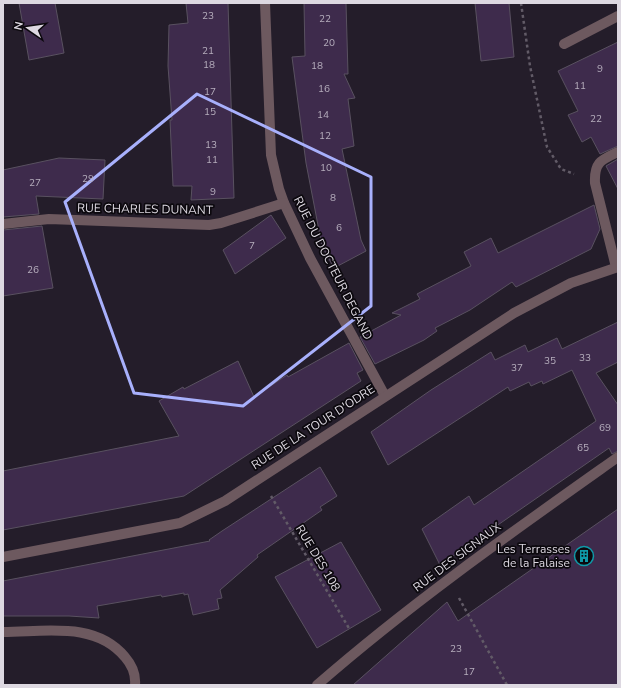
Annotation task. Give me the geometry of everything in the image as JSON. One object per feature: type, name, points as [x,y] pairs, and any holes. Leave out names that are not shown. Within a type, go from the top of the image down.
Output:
[{"type":"street","name":"RUE DU DOCTEUR DEGAND","points":[[265,3],[271,155],[284,203],[310,258],[385,396]]},
{"type":"street","points":[[564,44],[618,16]]},
{"type":"street","points":[[617,267],[595,183],[595,171],[598,164],[618,152]]},
{"type":"street","name":"RUE CHARLES DUNANT","points":[[3,224],[49,219],[209,225],[221,223],[284,203]]},
{"type":"street","name":"RUE DE LA TOUR D'ODRE","points":[[3,557],[180,524],[225,501],[537,299],[579,280],[617,267]]},
{"type":"street","name":"RUE DES SIGNAUX","points":[[317,685],[448,579],[618,457]]},
{"type":"street","points":[[3,632],[75,631],[91,634],[104,639],[117,649],[133,669],[135,685]]},
{"type":"path","points":[[521,3],[530,66],[547,147],[561,169],[595,183]]},
{"type":"path","name":"RUE DES 108","points":[[260,478],[361,648]]},
{"type":"path","points":[[448,579],[507,685]]},
{"type":"highlighted area","points":[[197,94],[371,177],[371,306],[243,406],[134,393],[65,202]]},
{"type":"building","points":[[19,3],[55,3],[64,53],[29,60]]},
{"type":"building","points":[[186,3],[228,3],[234,198],[191,200],[192,186],[173,186],[170,120],[172,120],[168,66],[169,25],[188,23]]},
{"type":"building","points":[[304,3],[346,3],[348,74],[344,74],[355,98],[348,99],[354,146],[342,149],[361,240],[366,251],[334,268],[322,246],[306,163],[292,57],[305,56]]},
{"type":"building","points":[[475,3],[509,3],[514,57],[481,61]]},
{"type":"building","points":[[618,42],[618,146],[600,154],[591,137],[582,142],[568,115],[578,111],[558,71]]},
{"type":"building","points":[[59,158],[105,160],[103,199],[36,196],[39,214],[3,217],[3,170]]},
{"type":"building","points":[[618,159],[618,189],[606,166]]},
{"type":"building","points":[[594,205],[600,229],[591,249],[516,287],[512,282],[470,310],[435,328],[437,331],[424,340],[375,364],[360,337],[401,315],[392,313],[420,299],[417,294],[471,266],[464,252],[491,238],[498,253]]},
{"type":"building","points":[[271,215],[286,238],[235,274],[223,250]]},
{"type":"building","points":[[42,226],[53,288],[3,296],[3,230]]},
{"type":"building","points":[[618,322],[618,362],[596,373],[618,405],[618,451],[612,454],[609,448],[440,565],[422,529],[469,496],[474,505],[596,421],[572,370],[543,384],[542,381],[531,386],[529,382],[510,391],[508,387],[388,465],[371,432],[431,390],[491,352],[495,360],[525,345],[528,352],[557,338],[562,349]]},
{"type":"building","points":[[349,343],[363,370],[357,373],[361,381],[184,496],[3,530],[3,471],[179,436],[159,401],[183,387],[184,389],[238,361],[254,397],[287,375],[288,377]]},
{"type":"building","points":[[320,467],[337,496],[320,507],[322,510],[257,555],[258,557],[220,590],[222,598],[217,599],[219,609],[193,615],[188,594],[184,595],[184,593],[162,597],[161,595],[97,606],[99,618],[69,616],[3,616],[3,581],[210,541],[209,540],[222,531]]},
{"type":"building","name":"Les Terrasses de la Falaise","points":[[618,509],[618,685],[353,685],[447,602],[458,621]]},
{"type":"building","points":[[341,542],[381,610],[317,648],[275,577]]},
{"type":"place","name":"Les Terrasses de la Falaise","points":[[584,556]]}]
